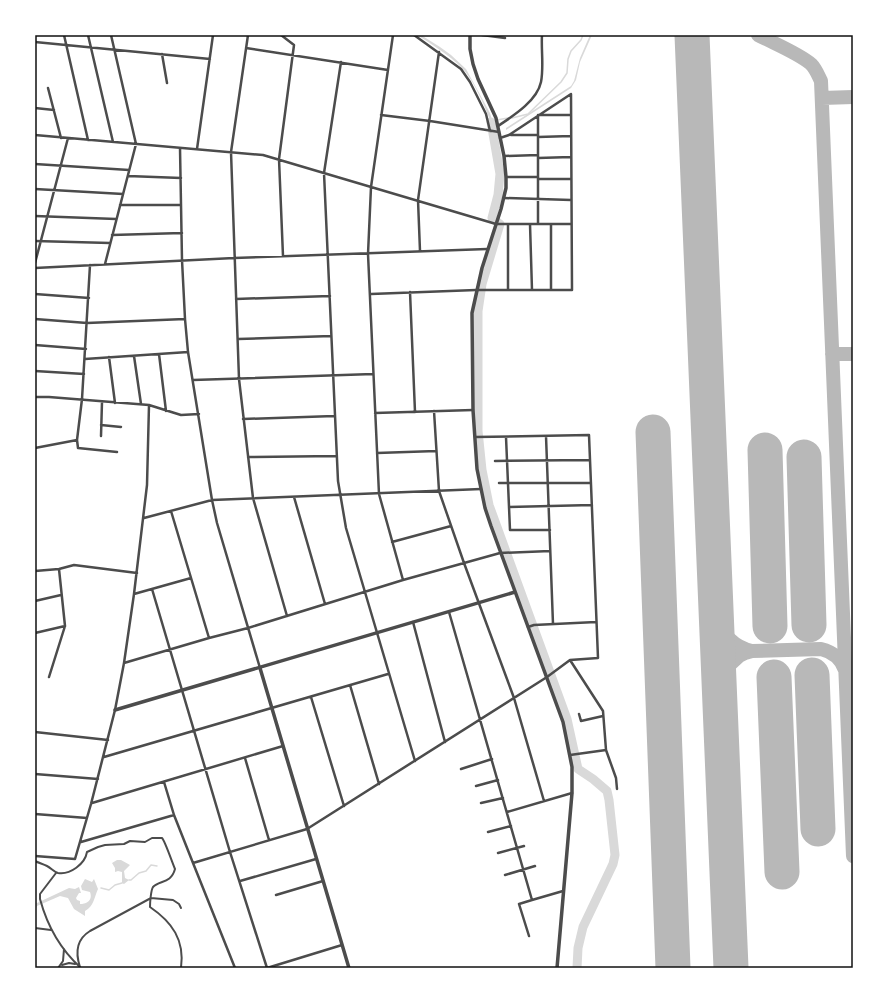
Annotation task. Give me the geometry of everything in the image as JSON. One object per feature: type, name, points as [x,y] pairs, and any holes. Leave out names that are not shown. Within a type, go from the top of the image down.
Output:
[{"type":"street","points":[[64,35],[88,140]]},
{"type":"street","points":[[88,35],[113,142]]},
{"type":"street","points":[[105,264],[136,144],[111,35]]},
{"type":"street","points":[[197,149],[213,35]]},
{"type":"street","points":[[248,35],[231,152],[239,379],[253,498],[287,616]]},
{"type":"street","points":[[281,35],[294,44],[294,55],[279,159],[283,256]]},
{"type":"street","points":[[393,35],[371,186],[368,254],[371,294],[378,494],[403,580]]},
{"type":"street","points":[[414,35],[461,69],[470,82],[486,114],[490,131]]},
{"type":"street","points":[[470,35],[470,49],[473,64],[498,126],[504,156],[506,177],[504,198],[487,249],[476,290],[472,319],[473,410],[476,462],[485,508],[500,553],[563,722],[572,767],[572,793],[557,968]]},
{"type":"street","points":[[482,35],[505,38]]},
{"type":"street","points":[[498,126],[518,113],[532,98],[540,83],[542,35]]},
{"type":"street","points":[[35,42],[210,59]]},
{"type":"street","points":[[246,48],[388,70]]},
{"type":"street","points":[[420,251],[418,200],[439,52]]},
{"type":"street","points":[[162,54],[168,82]]},
{"type":"street","points":[[341,62],[324,173],[332,375],[339,494],[346,528],[364,592],[415,762]]},
{"type":"street","points":[[48,88],[61,138]]},
{"type":"street","points":[[371,294],[476,290],[572,290],[571,94],[509,135],[500,138]]},
{"type":"street","points":[[35,108],[54,110]]},
{"type":"street","points":[[381,115],[499,132]]},
{"type":"street","points":[[538,115],[570,115]]},
{"type":"street","points":[[538,115],[538,224]]},
{"type":"street","points":[[509,135],[571,136]]},
{"type":"street","points":[[35,136],[263,155],[496,224],[571,224]]},
{"type":"street","points":[[35,263],[68,138]]},
{"type":"street","points":[[180,148],[182,260],[185,319],[188,352],[212,500],[248,628],[349,968]]},
{"type":"street","points":[[504,156],[571,157]]},
{"type":"street","points":[[35,164],[129,170]]},
{"type":"street","points":[[128,176],[181,178]]},
{"type":"street","points":[[506,177],[571,179]]},
{"type":"street","points":[[35,189],[123,194]]},
{"type":"street","points":[[504,198],[571,200]]},
{"type":"street","points":[[120,205],[181,205]]},
{"type":"street","points":[[35,216],[116,219]]},
{"type":"street","points":[[508,224],[508,290]]},
{"type":"street","points":[[530,224],[532,290]]},
{"type":"street","points":[[551,224],[551,290]]},
{"type":"street","points":[[112,235],[182,233]]},
{"type":"street","points":[[35,241],[110,242]]},
{"type":"street","points":[[35,268],[182,260],[487,249]]},
{"type":"street","points":[[90,265],[86,349],[77,440],[78,448],[117,452]]},
{"type":"street","points":[[410,292],[415,412]]},
{"type":"street","points":[[35,294],[89,298]]},
{"type":"street","points":[[236,299],[330,296]]},
{"type":"street","points":[[35,319],[87,323],[185,319]]},
{"type":"street","points":[[238,339],[331,336]]},
{"type":"street","points":[[35,345],[86,349]]},
{"type":"street","points":[[85,359],[188,352]]},
{"type":"street","points":[[159,354],[166,411]]},
{"type":"street","points":[[134,356],[141,404]]},
{"type":"street","points":[[109,358],[114,402]]},
{"type":"street","points":[[35,371],[84,374]]},
{"type":"street","points":[[193,380],[374,374]]},
{"type":"street","points":[[35,397],[141,404],[149,405],[181,416],[199,414]]},
{"type":"street","points":[[101,436],[102,402]]},
{"type":"street","points":[[35,856],[75,859],[81,842],[108,740],[124,663],[144,518],[147,485],[149,405]]},
{"type":"street","points":[[375,413],[473,410]]},
{"type":"street","points":[[434,411],[439,490],[464,563],[514,698],[544,801]]},
{"type":"street","points":[[243,418],[334,416]]},
{"type":"street","points":[[101,424],[120,427]]},
{"type":"street","points":[[193,863],[307,829],[415,762],[547,677],[570,660],[598,658],[589,435],[474,437]]},
{"type":"street","points":[[546,436],[553,624]]},
{"type":"street","points":[[506,437],[510,530],[550,530]]},
{"type":"street","points":[[35,448],[77,440]]},
{"type":"street","points":[[377,453],[436,451]]},
{"type":"street","points":[[248,457],[336,456]]},
{"type":"street","points":[[495,461],[590,460]]},
{"type":"street","points":[[499,483],[591,483]]},
{"type":"street","points":[[144,518],[212,500],[481,489]]},
{"type":"street","points":[[294,497],[326,604]]},
{"type":"street","points":[[509,507],[592,505]]},
{"type":"street","points":[[171,511],[209,638]]},
{"type":"street","points":[[392,542],[451,526]]},
{"type":"street","points":[[124,663],[248,628],[403,580],[500,553],[550,551]]},
{"type":"street","points":[[35,572],[59,569],[74,565],[137,573]]},
{"type":"street","points":[[49,677],[65,626],[59,569]]},
{"type":"street","points":[[134,594],[191,578]]},
{"type":"street","points":[[152,589],[230,852],[267,968],[342,945]]},
{"type":"street","points":[[115,710],[515,592]]},
{"type":"street","points":[[35,600],[61,595]]},
{"type":"street","points":[[449,612],[532,900]]},
{"type":"street","points":[[413,622],[445,742]]},
{"type":"street","points":[[528,627],[534,625],[596,622]]},
{"type":"street","points":[[35,632],[65,626]]},
{"type":"street","points":[[570,660],[603,712],[606,750],[616,778],[617,789]]},
{"type":"street","points":[[103,757],[388,674]]},
{"type":"street","points":[[350,685],[379,784]]},
{"type":"street","points":[[310,697],[344,806]]},
{"type":"street","points":[[579,714],[581,721],[603,716]]},
{"type":"street","points":[[35,732],[108,740]]},
{"type":"street","points":[[91,804],[283,746]]},
{"type":"street","points":[[570,755],[606,750]]},
{"type":"street","points":[[245,758],[269,840]]},
{"type":"street","points":[[461,769],[492,760]]},
{"type":"street","points":[[35,774],[98,779]]},
{"type":"street","points":[[476,786],[498,780]]},
{"type":"street","points":[[164,782],[174,815],[235,968]]},
{"type":"street","points":[[507,812],[572,793]]},
{"type":"street","points":[[481,803],[503,798]]},
{"type":"street","points":[[35,814],[87,818]]},
{"type":"street","points":[[81,842],[174,815]]},
{"type":"street","points":[[488,832],[511,826]]},
{"type":"street","points":[[35,861],[47,866],[56,873],[65,872],[78,866],[86,857],[87,852],[98,847],[124,844],[130,841],[141,842],[152,838],[162,838],[165,840],[168,853],[175,869],[170,878],[154,887],[150,906],[162,915],[177,935],[182,960],[181,968]]},
{"type":"street","points":[[498,853],[524,846]]},
{"type":"street","points":[[240,881],[316,859]]},
{"type":"street","points":[[505,875],[535,866]]},
{"type":"street","points":[[56,873],[40,894],[41,902],[52,930],[76,964]]},
{"type":"street","points":[[276,895],[323,881]]},
{"type":"street","points":[[529,936],[519,904],[563,891]]},
{"type":"street","points":[[81,967],[77,953],[78,947],[84,935],[151,898],[173,900],[179,904],[181,908]]},
{"type":"street","points":[[35,928],[52,930]]},
{"type":"street","points":[[58,968],[63,961],[64,948]]},
{"type":"street","points":[[61,965],[69,962],[81,967]]},
{"type":"shaded area","points":[[417,35],[421,35],[440,47],[466,69],[490,113],[493,123],[491,123],[475,86],[462,68],[446,54]]},
{"type":"shaded area","points":[[590,35],[592,35],[580,62],[576,80],[571,88],[506,130],[506,128],[571,86],[574,81],[580,58]]},
{"type":"shaded area","points":[[496,138],[500,156],[501,173],[497,207],[494,206],[498,189],[498,165],[494,139]]},
{"type":"shaded area","points":[[117,860],[121,860],[130,865],[124,871],[125,878],[129,880],[124,884],[122,883],[122,872],[115,872],[115,868],[112,863]]},
{"type":"shaded area","points":[[85,879],[92,882],[94,879],[98,889],[92,904],[85,911],[85,916],[74,909],[68,898],[60,896],[37,906],[35,911],[35,902],[37,903],[69,888],[75,889],[79,887],[81,893],[79,893],[76,898],[77,900],[80,901],[80,904],[87,902],[91,897],[90,892],[82,890],[81,886]]},
{"type":"waterway","points":[[512,118],[528,114],[561,82],[567,73],[568,59],[571,51],[581,40],[583,35]]},
{"type":"waterway","points":[[491,121],[508,118]]},
{"type":"waterway","points":[[491,122],[500,174],[498,195],[492,218],[500,224],[482,284],[478,311],[478,431],[482,470],[489,505],[567,719],[578,769],[607,791],[615,855],[613,864],[583,927],[578,948],[577,968]]},
{"type":"waterway","points":[[129,880],[139,873],[146,871],[151,865],[157,866]]},
{"type":"waterway","points":[[101,888],[109,890],[115,885],[122,883]]},
{"type":"taxiway","points":[[692,42],[701,35]]},
{"type":"taxiway","points":[[758,35],[806,60],[814,68],[821,81],[853,856]]},
{"type":"taxiway","points":[[822,98],[853,97]]},
{"type":"taxiway","points":[[832,354],[853,354]]},
{"type":"taxiway","points":[[716,616],[718,623],[729,639],[739,646],[752,651]]},
{"type":"taxiway","points":[[719,680],[725,669],[739,656],[752,651],[821,649],[836,656],[845,670]]},
{"type":"runway","points":[[692,35],[731,968]]},
{"type":"runway","points":[[653,432],[673,968]]},
{"type":"runway","points":[[765,450],[770,626]]},
{"type":"runway","points":[[804,457],[809,625]]},
{"type":"runway","points":[[812,675],[818,829]]},
{"type":"runway","points":[[774,677],[782,872]]}]
